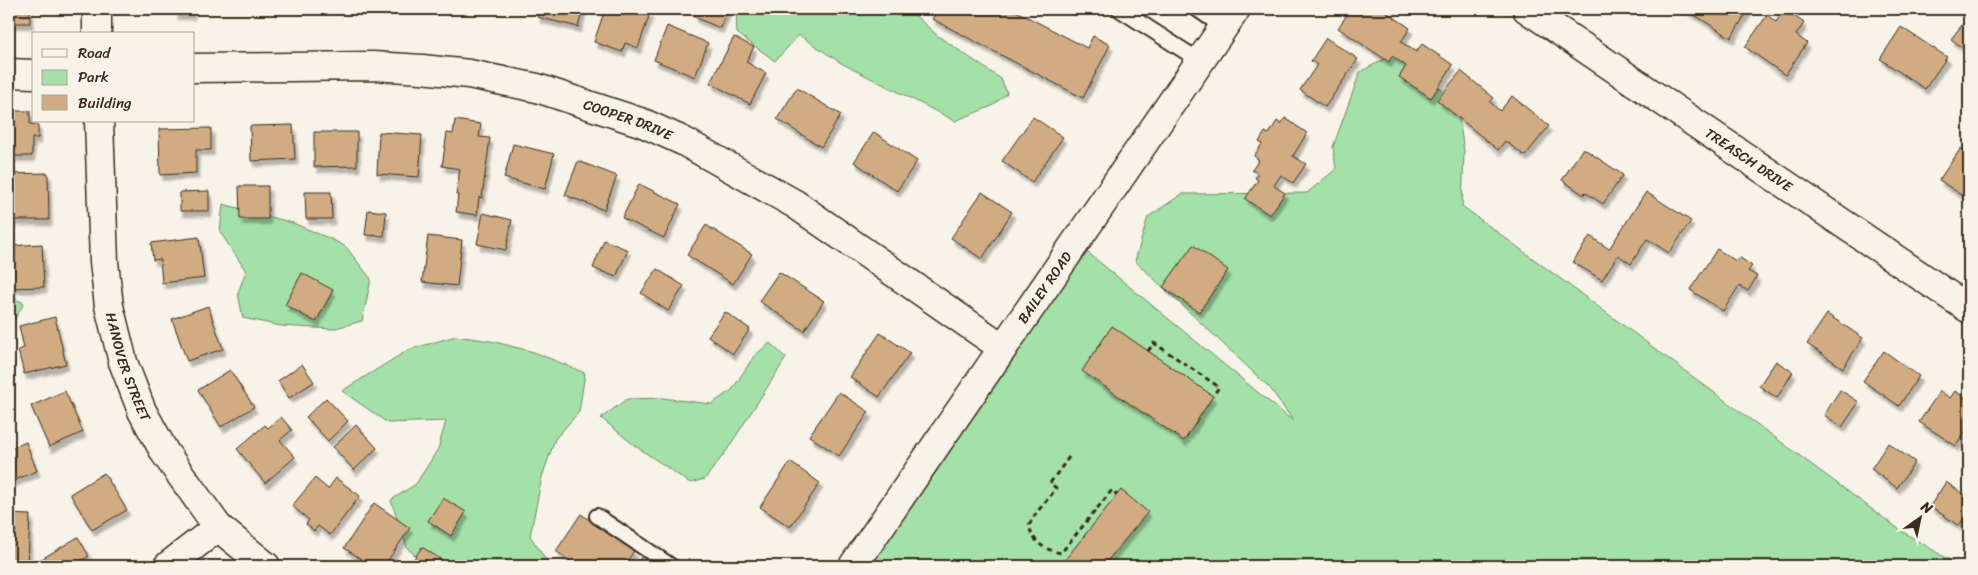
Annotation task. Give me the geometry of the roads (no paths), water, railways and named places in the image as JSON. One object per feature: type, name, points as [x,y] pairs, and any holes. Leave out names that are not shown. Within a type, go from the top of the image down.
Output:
[{"type":"street","points":[[97,9],[97,32]]},
{"type":"street","name":"TREASCH DRIVE","points":[[1527,9],[1969,309]]},
{"type":"street","name":"BAILEY ROAD","points":[[853,566],[1230,18]]},
{"type":"street","name":"COOPER DRIVE","points":[[195,68],[373,66],[422,69],[462,74],[538,88],[643,123],[683,141],[795,204],[1003,348]]},
{"type":"street","points":[[9,73],[32,74]]},
{"type":"street","name":"HANOVER STREET","points":[[99,122],[104,262],[109,306],[123,362],[142,411],[165,453],[218,527],[266,566]]},
{"type":"street","points":[[168,566],[218,527]]},
{"type":"lane","points":[[1119,9],[1200,62]]},
{"type":"lane","points":[[1197,9],[1230,18]]},
{"type":"lane","points":[[597,516],[671,566]]}]
